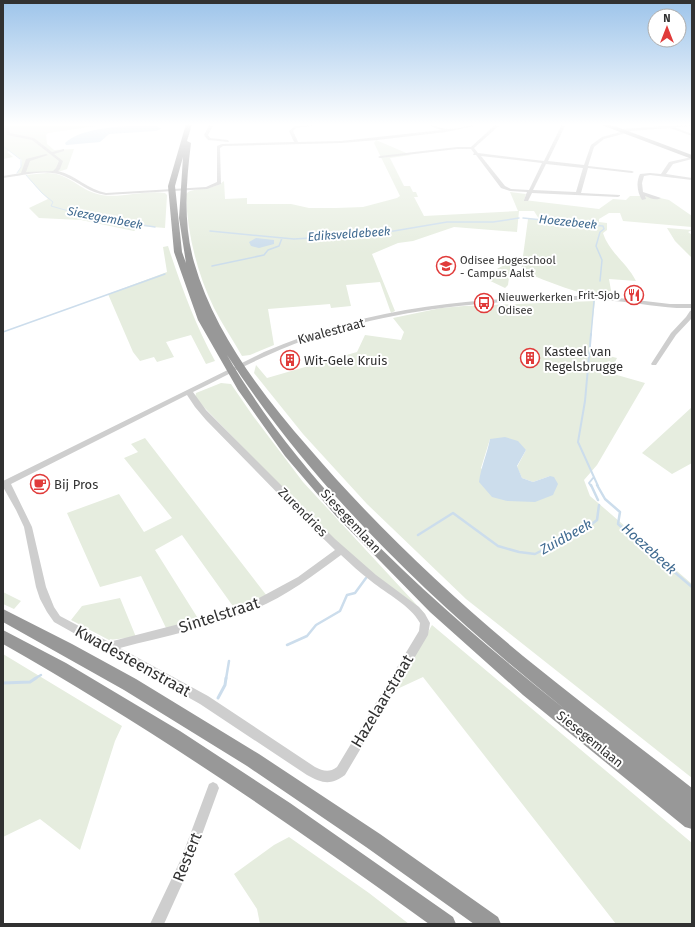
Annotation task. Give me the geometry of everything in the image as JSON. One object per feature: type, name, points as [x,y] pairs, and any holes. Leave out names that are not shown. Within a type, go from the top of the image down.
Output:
[{"type":"highway","name":"Siesegemlaan","points":[[175,167],[171,189],[171,211],[175,241],[185,278],[197,309],[252,394],[278,438],[320,488],[373,546],[435,608],[512,677],[692,820]]},
{"type":"highway","name":"Siesegemlaan","points":[[184,167],[182,208],[190,264],[208,309],[236,369]]},
{"type":"highway","name":"Siesegemlaan","points":[[252,394],[281,423],[331,482],[439,591],[518,661],[692,799]]},
{"type":"highway","points":[[3,616],[114,675],[234,748],[352,824],[491,924]]},
{"type":"highway","points":[[3,636],[100,691],[222,768],[340,848],[446,924]]},
{"type":"street","points":[[23,174],[25,167]]},
{"type":"street","points":[[54,172],[59,167]]},
{"type":"street","points":[[3,177],[54,172],[66,175],[90,189],[106,194],[214,186],[219,182],[219,167]]},
{"type":"street","points":[[487,167],[505,189],[529,192],[618,196]]},
{"type":"street","points":[[526,200],[542,167]]},
{"type":"street","points":[[578,194],[587,167]]},
{"type":"street","points":[[596,167],[632,172]]},
{"type":"street","points":[[663,175],[668,167]]},
{"type":"street","points":[[659,198],[642,196],[641,176],[650,174],[692,179]]},
{"type":"street","name":"Kwalestraat","points":[[4,483],[300,338],[362,322],[442,306],[486,302],[603,298],[692,308]]},
{"type":"street","points":[[654,364],[673,334],[689,318],[692,308]]},
{"type":"street","name":"Zurendries","points":[[189,392],[198,404],[245,454],[341,550],[367,573],[418,613],[425,623]]},
{"type":"street","name":"Kwadesteenstraat","points":[[4,483],[28,527],[43,590],[50,611],[57,619],[204,700],[311,771],[323,777],[334,777]]},
{"type":"street","name":"Sintelstraat","points":[[108,647],[222,617],[253,606],[301,580],[341,550]]},
{"type":"street","name":"Hazelaarstraat","points":[[334,777],[341,771],[424,632],[425,623]]},
{"type":"street","name":"Restert","points":[[157,924],[186,862],[213,788]]},
{"type":"shaded area","points":[[21,167],[68,167],[67,169],[61,171],[17,173]]},
{"type":"shaded area","points":[[386,167],[395,167],[404,186],[410,186],[413,192],[416,192],[418,197],[414,197],[424,216],[518,211],[510,192],[526,194],[524,200],[599,209],[613,199],[626,200],[630,196],[651,196],[669,200],[692,216],[692,227],[623,221],[620,213],[609,213],[599,219],[599,222],[607,223],[607,230],[603,233],[609,246],[636,281],[609,279],[612,296],[600,296],[577,291],[521,271],[528,219],[539,219],[534,211],[519,211],[517,232],[454,227],[413,241],[398,243],[372,254],[395,311],[391,313],[380,282],[346,285],[351,306],[331,308],[330,304],[268,309],[274,345],[250,355],[242,356],[217,314],[208,295],[198,267],[188,223],[186,194],[193,190],[214,187],[224,181],[225,199],[247,198],[247,204],[291,204],[309,208],[363,207],[400,196]]},
{"type":"shaded area","points":[[47,173],[60,175],[94,193],[102,195],[111,196],[147,192],[165,193],[167,195],[165,228],[141,226],[134,231],[81,220],[39,218],[29,208],[48,199],[26,175]]},
{"type":"shaded area","points":[[667,228],[692,230],[688,232],[692,235],[692,258],[675,241]]},
{"type":"shaded area","points":[[168,246],[189,305],[215,361],[206,364],[191,335],[166,342],[174,357],[157,362],[154,357],[140,361],[133,352],[108,294],[167,272],[163,247]]},
{"type":"shaded area","points":[[508,263],[511,263],[508,285],[505,288],[482,277]]},
{"type":"shaded area","points":[[595,301],[589,351],[617,358],[610,373],[645,383],[597,465],[584,480],[590,496],[692,584],[692,778],[466,599],[367,504],[303,434],[254,373],[256,365],[267,378],[357,352],[365,335],[401,340],[404,332],[393,318],[441,308]],"holes":[[[490,439],[526,450],[517,467],[522,478],[533,482],[550,476],[507,501],[481,468]]]},
{"type":"shaded area","points":[[221,383],[231,384],[253,416],[303,482],[426,615],[373,576],[342,549],[195,398],[196,393]]},
{"type":"shaded area","points":[[692,407],[692,463],[672,474],[642,453]]},
{"type":"shaded area","points":[[145,438],[267,596],[235,609],[182,535],[155,550],[199,620],[166,628],[141,576],[100,587],[67,513],[119,494],[144,532],[172,518],[124,458],[138,452],[131,444]]},
{"type":"shaded area","points":[[3,592],[21,601],[14,609],[3,604]]},
{"type":"shaded area","points":[[120,598],[136,637],[109,640],[71,620],[82,606]]},
{"type":"shaded area","points":[[432,625],[692,843],[692,924],[616,924],[423,677],[395,690]]},
{"type":"shaded area","points":[[3,654],[122,726],[115,741],[80,850],[40,819],[3,837]]},
{"type":"shaded area","points":[[289,837],[369,893],[409,924],[260,924],[257,909],[234,874],[274,845]]},
{"type":"water","points":[[256,238],[274,240],[274,244],[259,248],[251,246],[249,242]]},
{"type":"water","points":[[505,437],[518,441],[526,450],[517,466],[522,478],[533,482],[550,476],[554,477],[558,484],[553,495],[535,502],[507,501],[492,497],[479,482],[490,439]]},
{"type":"waterway","name":"Siezegembeek","points":[[17,173],[21,167]]},
{"type":"waterway","name":"Siezegembeek","points":[[26,175],[42,193],[53,202],[51,206],[89,217]]},
{"type":"waterway","name":"Siezegembeek","points":[[84,216],[89,217]]},
{"type":"waterway","name":"Siezegembeek","points":[[89,217],[155,227]]},
{"type":"waterway","name":"Ediksveldebeek","points":[[210,231],[294,239],[376,234],[447,222],[493,222],[519,218]]},
{"type":"waterway","name":"Hoezebeek","points":[[523,218],[603,226],[604,229],[600,232],[596,246],[602,260],[600,281]]},
{"type":"waterway","name":"Ediksveldebeek","points":[[212,266],[264,255],[268,250],[279,246],[282,238]]},
{"type":"waterway","name":"Ediksveldebeek","points":[[3,332],[165,274]]},
{"type":"waterway","name":"Hoezebeek","points":[[591,335],[594,301]]},
{"type":"waterway","name":"Hoezebeek","points":[[591,334],[585,401],[578,442],[598,486]]},
{"type":"waterway","name":"Zuidbeek","points":[[591,486],[589,483],[593,478]]},
{"type":"waterway","name":"Zuidbeek","points":[[591,485],[598,500]]},
{"type":"waterway","name":"Hoezebeek","points":[[597,485],[605,499],[620,512],[618,524],[692,587]]},
{"type":"waterway","name":"Zuidbeek","points":[[418,535],[453,513],[498,546],[519,552],[535,554],[588,527],[597,520],[599,505]]},
{"type":"waterway","name":"Zuidbeek","points":[[287,645],[307,636],[316,625],[340,611],[347,595],[355,593],[366,578]]},
{"type":"waterway","name":"Zuidbeek","points":[[226,679],[229,661]]},
{"type":"waterway","name":"Zuidbeek","points":[[34,679],[41,675]]},
{"type":"waterway","name":"Zuidbeek","points":[[3,683],[30,682],[36,678]]},
{"type":"waterway","name":"Zuidbeek","points":[[218,698],[225,685],[226,678]]},
{"type":"place","name":"Odisee Hogeschool - Campus Aalst","points":[[446,266]]},
{"type":"place","name":"Frit-Sjob","points":[[634,295]]},
{"type":"place","name":"Nieuwerkerken Odisee","points":[[484,303]]},
{"type":"place","name":"Kasteel van Regelsbrugge","points":[[530,358]]},
{"type":"place","name":"Wit-Gele Kruis","points":[[290,360]]},
{"type":"place","name":"Bij Pros","points":[[40,484]]}]
